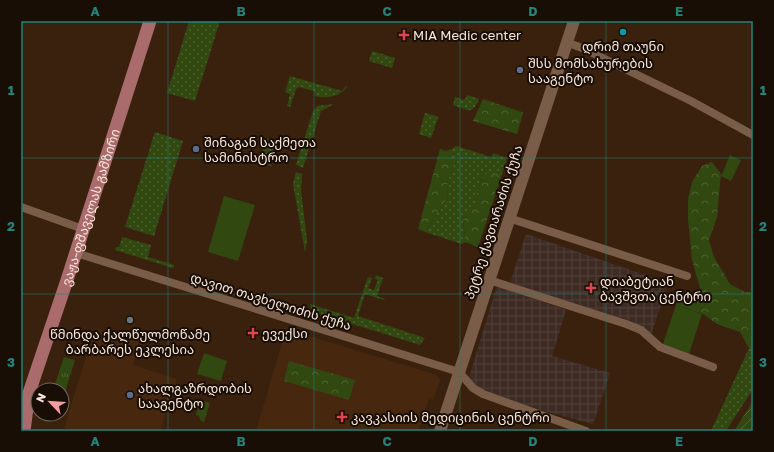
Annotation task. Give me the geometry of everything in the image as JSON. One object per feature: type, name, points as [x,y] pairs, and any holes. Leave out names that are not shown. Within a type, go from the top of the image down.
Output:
[{"type":"main road","name":"ვაჟა-ფშაველას გამზირი","points":[[24,431],[29,393],[84,229],[150,21]]},
{"type":"main road","name":"პეტრე ქავთარაძის ქუჩა","points":[[440,431],[574,21]]},
{"type":"main road","name":"ვაჟა-ფშაველას გამზირი","points":[[21,407],[29,393]]},
{"type":"street","points":[[566,42],[582,48],[691,101],[753,135]]},
{"type":"street","points":[[21,207],[84,229]]},
{"type":"street","points":[[509,218],[686,276]]},
{"type":"street","name":"დავით თავხელიძის ქუჩა","points":[[76,253],[459,372]]},
{"type":"street","points":[[489,280],[626,324],[640,330],[660,347],[713,367]]},
{"type":"street","points":[[459,372],[473,388],[480,392],[586,431]]},
{"type":"shaded area","points":[[526,234],[668,283],[650,338],[627,321],[510,283]]},
{"type":"shaded area","points":[[497,286],[566,310],[552,356],[610,373],[593,424],[537,409],[484,391],[471,381],[469,377]]},
{"type":"shaded area","points":[[95,329],[117,333],[139,341],[133,365],[177,379],[160,431],[73,431],[64,428],[66,422],[70,422],[70,409]]},
{"type":"shaded area","points":[[286,329],[437,375],[440,380],[433,400],[429,399],[418,431],[256,431]]},
{"type":"green space","points":[[189,21],[220,21],[195,101],[167,93]]},
{"type":"green space","points":[[372,51],[395,58],[392,68],[369,61]]},
{"type":"green space","points":[[290,76],[342,91],[347,86],[341,93],[329,97],[315,96],[314,91],[299,87],[296,89],[290,107],[287,106],[290,94],[285,92]]},
{"type":"green space","points":[[468,95],[479,99],[472,110],[466,110],[453,105],[455,97],[464,100]]},
{"type":"green space","points":[[483,99],[523,113],[517,134],[473,121]]},
{"type":"green space","points":[[334,104],[321,111],[303,168],[296,165],[313,111],[317,106]]},
{"type":"green space","points":[[425,113],[437,116],[438,118],[431,138],[419,134]]},
{"type":"green space","points":[[155,132],[183,141],[154,236],[125,227]]},
{"type":"green space","points":[[267,138],[279,142],[271,166],[259,162]]},
{"type":"green space","points":[[456,146],[491,157],[493,153],[507,158],[502,174],[486,174],[481,178],[473,210],[463,219],[465,242],[462,244],[425,232],[448,197],[447,187],[449,178],[457,160],[451,149]]},
{"type":"green space","points":[[440,149],[446,151],[451,149],[457,160],[449,178],[447,187],[448,197],[425,232],[418,229]]},
{"type":"green space","points":[[730,155],[741,160],[731,181],[721,176]]},
{"type":"green space","points":[[712,162],[721,174],[717,217],[709,240],[714,257],[730,284],[745,292],[753,292],[753,350],[749,348],[740,332],[717,324],[703,314],[676,305],[679,296],[702,302],[702,295],[692,260],[688,219],[688,199],[692,182],[702,166]]},
{"type":"green space","points":[[296,172],[302,174],[301,191],[307,240],[305,252],[293,184]]},
{"type":"green space","points":[[485,174],[502,174],[478,247],[465,242],[463,219],[473,210],[481,178]]},
{"type":"green space","points":[[224,196],[255,205],[238,261],[208,252]]},
{"type":"green space","points":[[122,237],[151,245],[148,257],[174,265],[173,268],[115,250],[116,247],[119,247]]},
{"type":"green space","points":[[376,275],[383,278],[377,296],[385,299],[384,300],[365,294],[358,316],[425,338],[420,345],[311,311],[310,304],[354,318],[368,277],[372,278],[368,288],[374,290],[378,280],[375,279]]},
{"type":"green space","points":[[676,305],[702,314],[689,354],[663,344]]},
{"type":"green space","points":[[749,348],[753,350],[753,389],[726,431],[711,431]]},
{"type":"green space","points":[[204,353],[227,361],[221,381],[197,374]]},
{"type":"green space","points":[[64,357],[75,360],[68,382],[56,382]]},
{"type":"green space","points":[[289,361],[355,380],[349,400],[284,381]]},
{"type":"green space","points":[[200,400],[210,403],[204,422],[201,421],[199,416],[196,415]]},
{"type":"green space","points":[[753,401],[753,431],[734,431],[736,428]]},
{"type":"place","name":"დრიმ თაუნი","points":[[623,32]]},
{"type":"place","name":"MIA Medic center","points":[[404,35]]},
{"type":"place","name":"შსს მომსახურების სააგენტო","points":[[520,70]]},
{"type":"place","name":"შინაგან საქმეთა სამინისტრო","points":[[196,149]]},
{"type":"place","name":"დიაბეტიან ბავშვთა ცენტრი","points":[[591,288]]},
{"type":"place","name":"წმინდა ქალწულმოწამე ბარბარეს ეკლესია","points":[[130,320]]},
{"type":"place","name":"ევექსი","points":[[253,333]]},
{"type":"place","name":"ახალგაზრდობის სააგენტო","points":[[130,395]]},
{"type":"place","name":"კავკასიის მედიცინის ცენტრი","points":[[342,417]]}]
